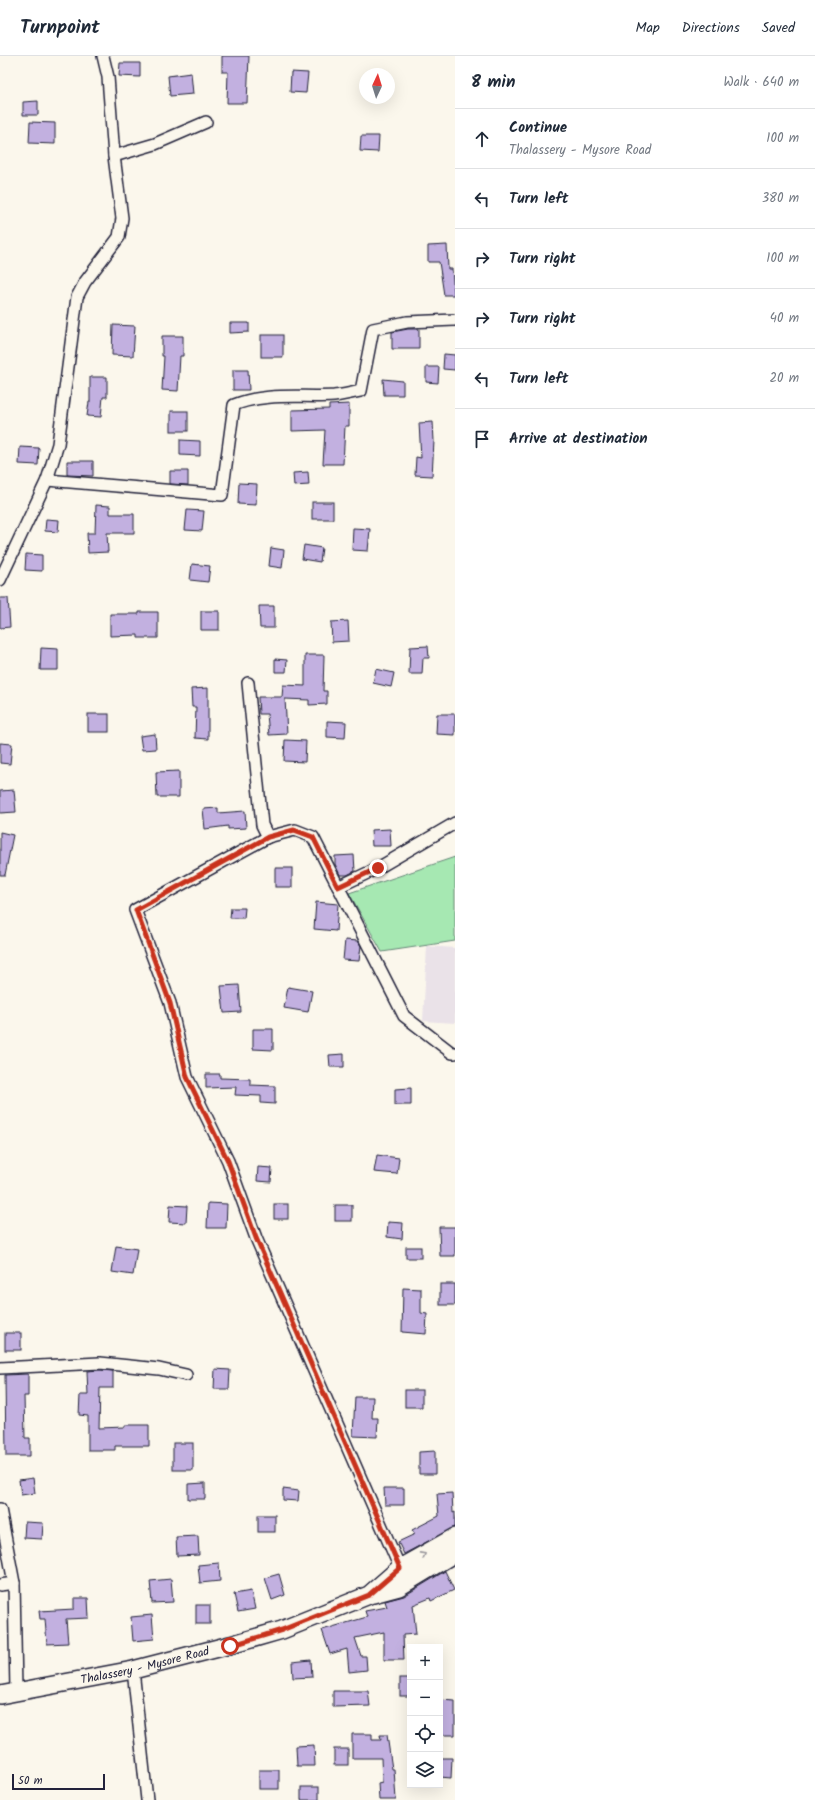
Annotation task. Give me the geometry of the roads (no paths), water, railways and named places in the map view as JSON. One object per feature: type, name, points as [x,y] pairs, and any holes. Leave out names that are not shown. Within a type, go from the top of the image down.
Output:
[{"type":"main road","name":"Thalassery - Mysore Road","points":[[0,1695],[133,1670],[230,1646],[282,1630],[369,1595],[400,1568],[455,1537]]},
{"type":"main road","points":[[369,1595],[399,1587],[455,1553]]},
{"type":"street","points":[[0,580],[47,480],[58,444],[77,298],[85,282],[119,237],[122,218],[114,156],[108,77],[103,56]]},
{"type":"street","points":[[114,156],[155,144],[206,122]]},
{"type":"street","points":[[47,480],[222,495],[234,405],[245,400],[278,396],[335,396],[361,391],[373,329],[407,322],[455,320]]},
{"type":"street","points":[[248,683],[262,825],[268,837]]},
{"type":"street","points":[[338,887],[378,868],[455,823]]},
{"type":"street","points":[[400,1568],[256,1238],[228,1161],[187,1077],[170,1003],[136,910],[268,837],[294,830],[313,837],[404,1016],[452,1053],[455,1053]]},
{"type":"street","points":[[0,1368],[100,1363],[159,1369],[186,1375]]},
{"type":"street","points":[[0,1509],[14,1583],[16,1691]]},
{"type":"street","points":[[0,1585],[14,1583]]},
{"type":"street","points":[[133,1670],[147,1800]]}]
